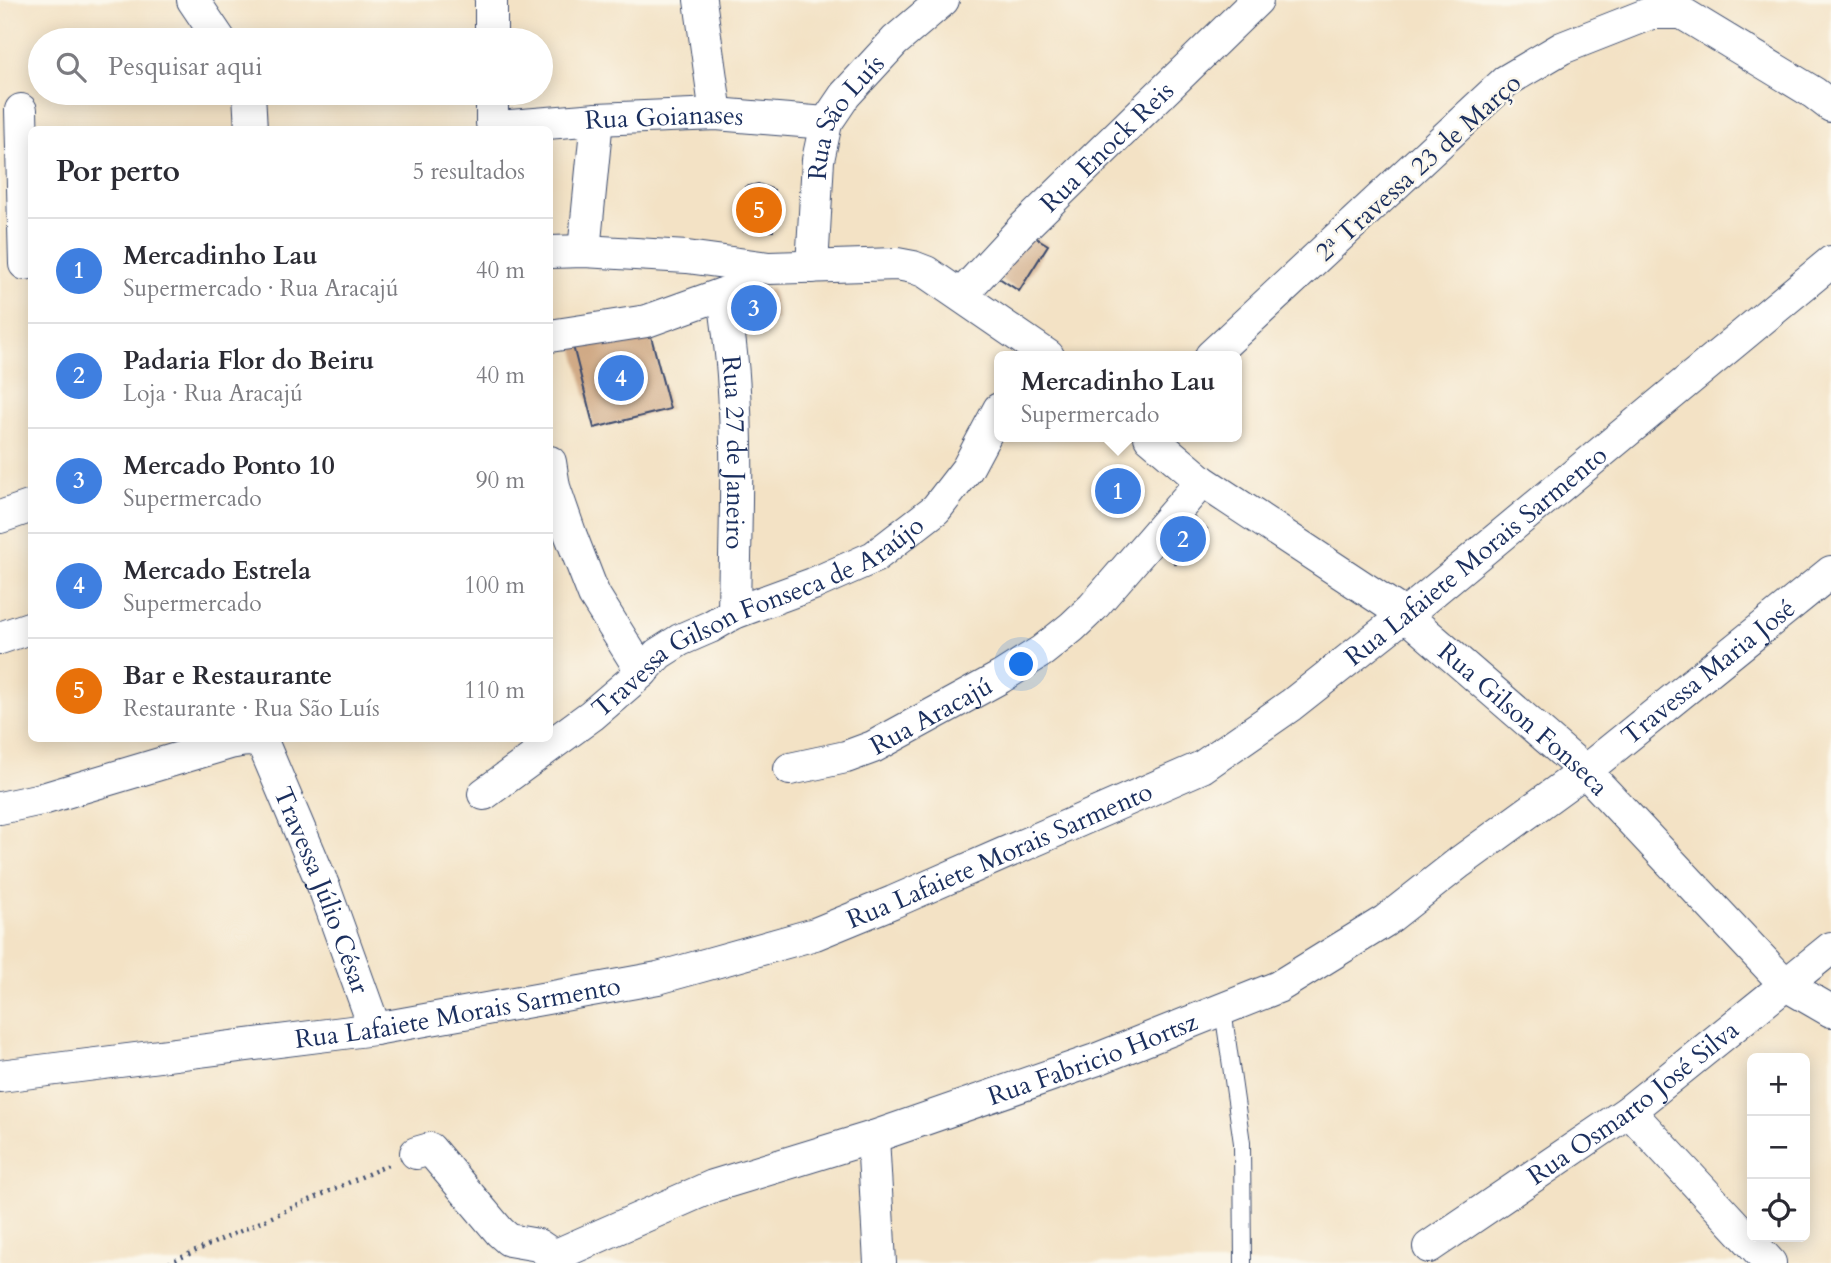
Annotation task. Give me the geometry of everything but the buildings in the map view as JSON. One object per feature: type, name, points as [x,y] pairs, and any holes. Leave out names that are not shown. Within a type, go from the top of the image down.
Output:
[{"type":"street","points":[[193,0],[212,28]]},
{"type":"street","points":[[491,0],[491,28]]},
{"type":"street","points":[[700,0],[716,114]]},
{"type":"street","name":"Rua Enock Reis","points":[[961,295],[1022,229],[1257,0]]},
{"type":"street","name":"Rua São Luís","points":[[812,267],[818,160],[826,123],[845,95],[895,41],[936,3]]},
{"type":"street","name":"2ª Travessa 23 de Março","points":[[1216,351],[1507,81],[1562,48],[1651,13],[1688,7],[1831,106]]},
{"type":"street","points":[[250,105],[251,126]]},
{"type":"street","name":"Rua Goianases","points":[[492,105],[493,126]]},
{"type":"street","points":[[19,264],[21,110]]},
{"type":"street","name":"Rua Goianases","points":[[507,126],[597,118],[716,114],[826,123]]},
{"type":"street","points":[[584,251],[597,118]]},
{"type":"street","points":[[553,252],[687,257],[769,268],[897,264],[913,267],[926,272],[961,295],[1035,351]]},
{"type":"street","name":"Rua Lafaiete Morais Sarmento","points":[[0,1076],[375,1029],[658,978],[815,934],[1202,767],[1291,705],[1405,615],[1831,262]]},
{"type":"street","points":[[553,336],[647,321],[748,285],[769,268]]},
{"type":"street","name":"Rua 27 de Janeiro","points":[[724,294],[735,412],[734,612]]},
{"type":"street","name":"Travessa Gilson Fonseca de Araújo","points":[[484,794],[592,715],[642,672],[658,654],[680,640],[734,612],[813,584],[874,557],[936,509],[967,469],[994,418]]},
{"type":"street","name":"Rua Gilson Fonseca","points":[[1156,442],[1202,481],[1405,615],[1585,771],[1786,985],[1831,1011]]},
{"type":"street","points":[[553,481],[594,595],[642,672]]},
{"type":"street","name":"Rua Aracajú","points":[[790,769],[846,757],[873,747],[1001,677],[1042,651],[1093,607],[1202,481]]},
{"type":"street","points":[[0,517],[28,507]]},
{"type":"street","name":"Travessa Maria José","points":[[1585,771],[1831,572]]},
{"type":"street","points":[[0,638],[28,628]]},
{"type":"street","name":"Travessa Júlio César","points":[[0,808],[46,798],[238,742]]},
{"type":"street","name":"Travessa Júlio César","points":[[259,742],[264,746],[325,890],[375,1029]]},
{"type":"street","name":"Rua Fabricio Hortsz","points":[[416,1153],[429,1149],[509,1240],[538,1245],[557,1260],[713,1186],[873,1138],[1095,1060],[1278,987],[1385,921],[1460,862],[1585,771]]},
{"type":"street","name":"Rua Osmarto José Silva","points":[[1429,1247],[1629,1111],[1831,948]]},
{"type":"street","points":[[1629,1111],[1770,1263]]},
{"type":"street","points":[[873,1138],[880,1263]]},
{"type":"lane","points":[[1223,1010],[1242,1143],[1243,1263]]},
{"type":"path","points":[[169,1263],[416,1153]]},
{"type":"place","name":"Bar e Restaurante","points":[[759,210]]},
{"type":"place","name":"Mercado Ponto 10","points":[[754,308]]},
{"type":"place","name":"Mercado Estrela","points":[[621,378]]},
{"type":"place","name":"Mercadinho Lau","points":[[1118,491]]},
{"type":"place","name":"Padaria Flor do Beiru","points":[[1183,539]]}]
